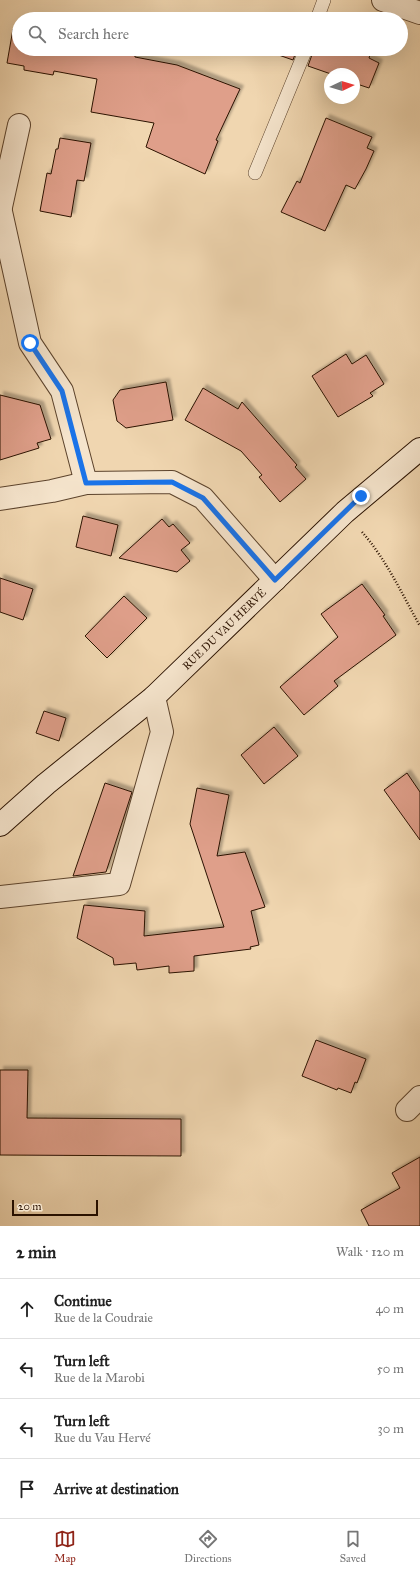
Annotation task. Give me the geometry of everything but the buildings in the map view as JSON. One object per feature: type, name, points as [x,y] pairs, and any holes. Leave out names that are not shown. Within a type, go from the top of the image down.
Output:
[{"type":"street","points":[[383,0],[420,13]]},
{"type":"street","points":[[19,125],[0,207],[30,343],[62,391],[86,483]]},
{"type":"street","name":"RUE DU VAU HERVÉ","points":[[0,825],[52,779],[154,697],[344,512],[420,449]]},
{"type":"street","points":[[0,499],[52,491],[86,483],[172,482],[203,498],[275,580]]},
{"type":"street","points":[[0,897],[119,884],[162,732],[154,697]]},
{"type":"lane","points":[[320,12],[324,0]]},
{"type":"lane","points":[[255,173],[303,56]]},
{"type":"path","points":[[344,512],[370,541],[420,626]]},
{"type":"route","points":[[30,343],[62,391],[86,483],[172,482],[203,498],[275,580],[361,496]]}]
